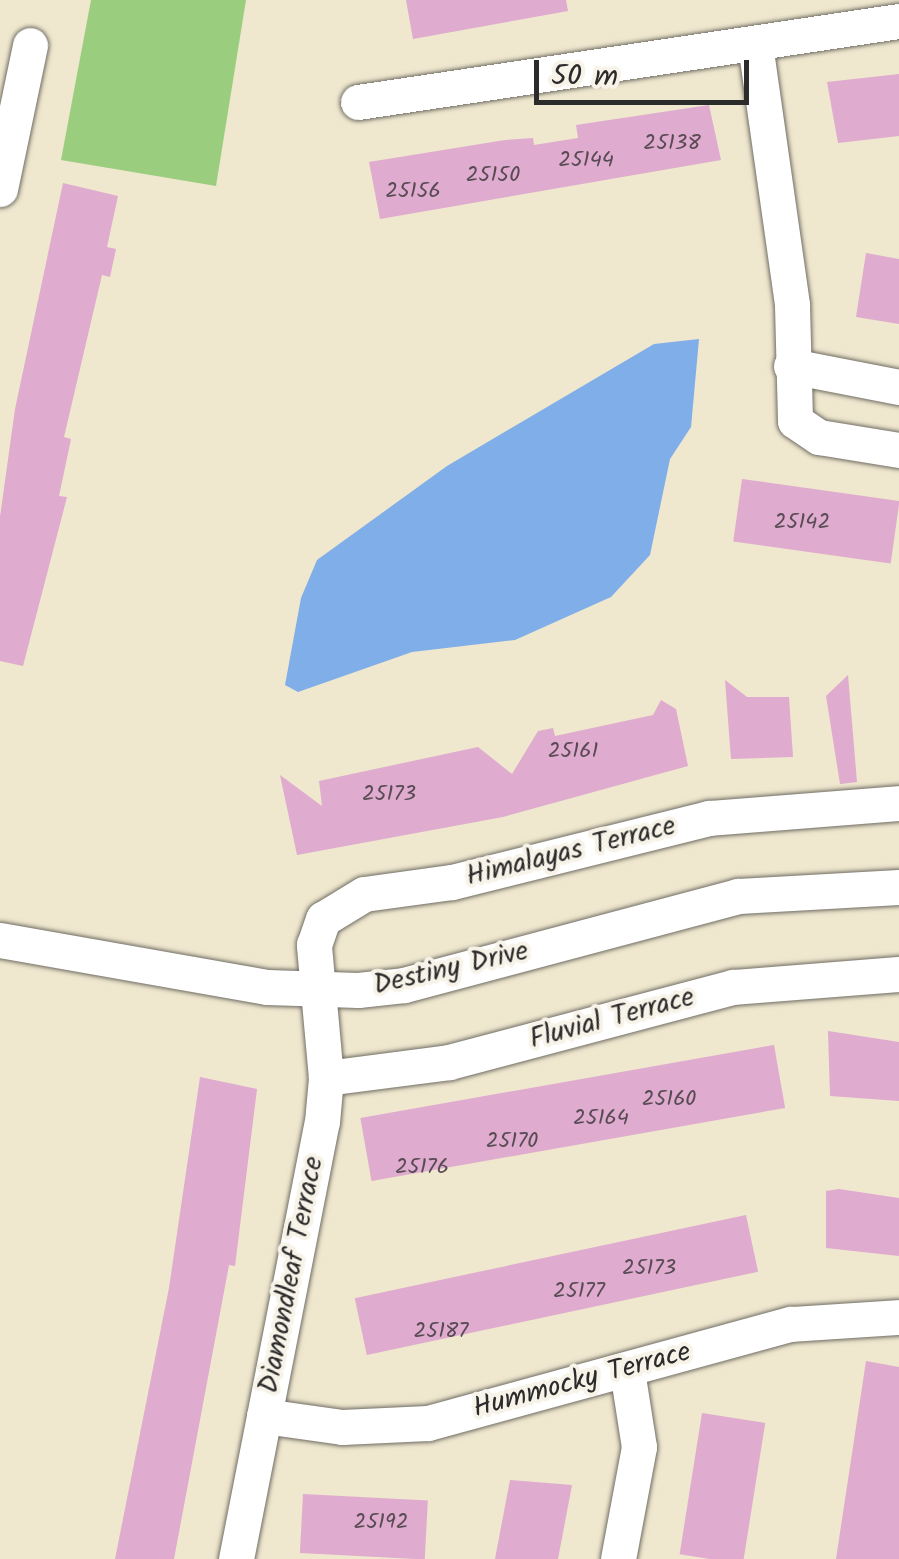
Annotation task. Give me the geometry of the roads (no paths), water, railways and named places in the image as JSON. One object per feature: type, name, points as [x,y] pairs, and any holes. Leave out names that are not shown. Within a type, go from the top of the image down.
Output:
[{"type":"street","points":[[358,102],[899,20]]},
{"type":"street","points":[[755,44],[792,305],[790,366],[795,421],[820,437],[899,450]]},
{"type":"street","points":[[0,190],[30,46]]},
{"type":"street","points":[[790,366],[899,387]]},
{"type":"street","name":"Himalayas Terrace","points":[[316,990],[316,932],[348,900],[452,882],[709,818],[899,802]]},
{"type":"street","name":"Destiny Drive","points":[[0,940],[316,990],[404,985],[738,896],[899,887]]},
{"type":"street","name":"Fluvial Terrace","points":[[326,1078],[422,1068],[760,982],[899,974]]},
{"type":"street","name":"Diamondleaf Terrace","points":[[236,1559],[326,1078],[316,990]]},
{"type":"street","name":"Hummocky Terrace","points":[[264,1416],[399,1427],[791,1324],[899,1317]]},
{"type":"street","points":[[618,1559],[639,1447],[627,1370]]},
{"type":"water","points":[[699,339],[691,427],[670,459],[650,555],[611,597],[515,640],[412,652],[298,692],[285,685],[301,598],[317,560],[447,466],[654,344]]}]
